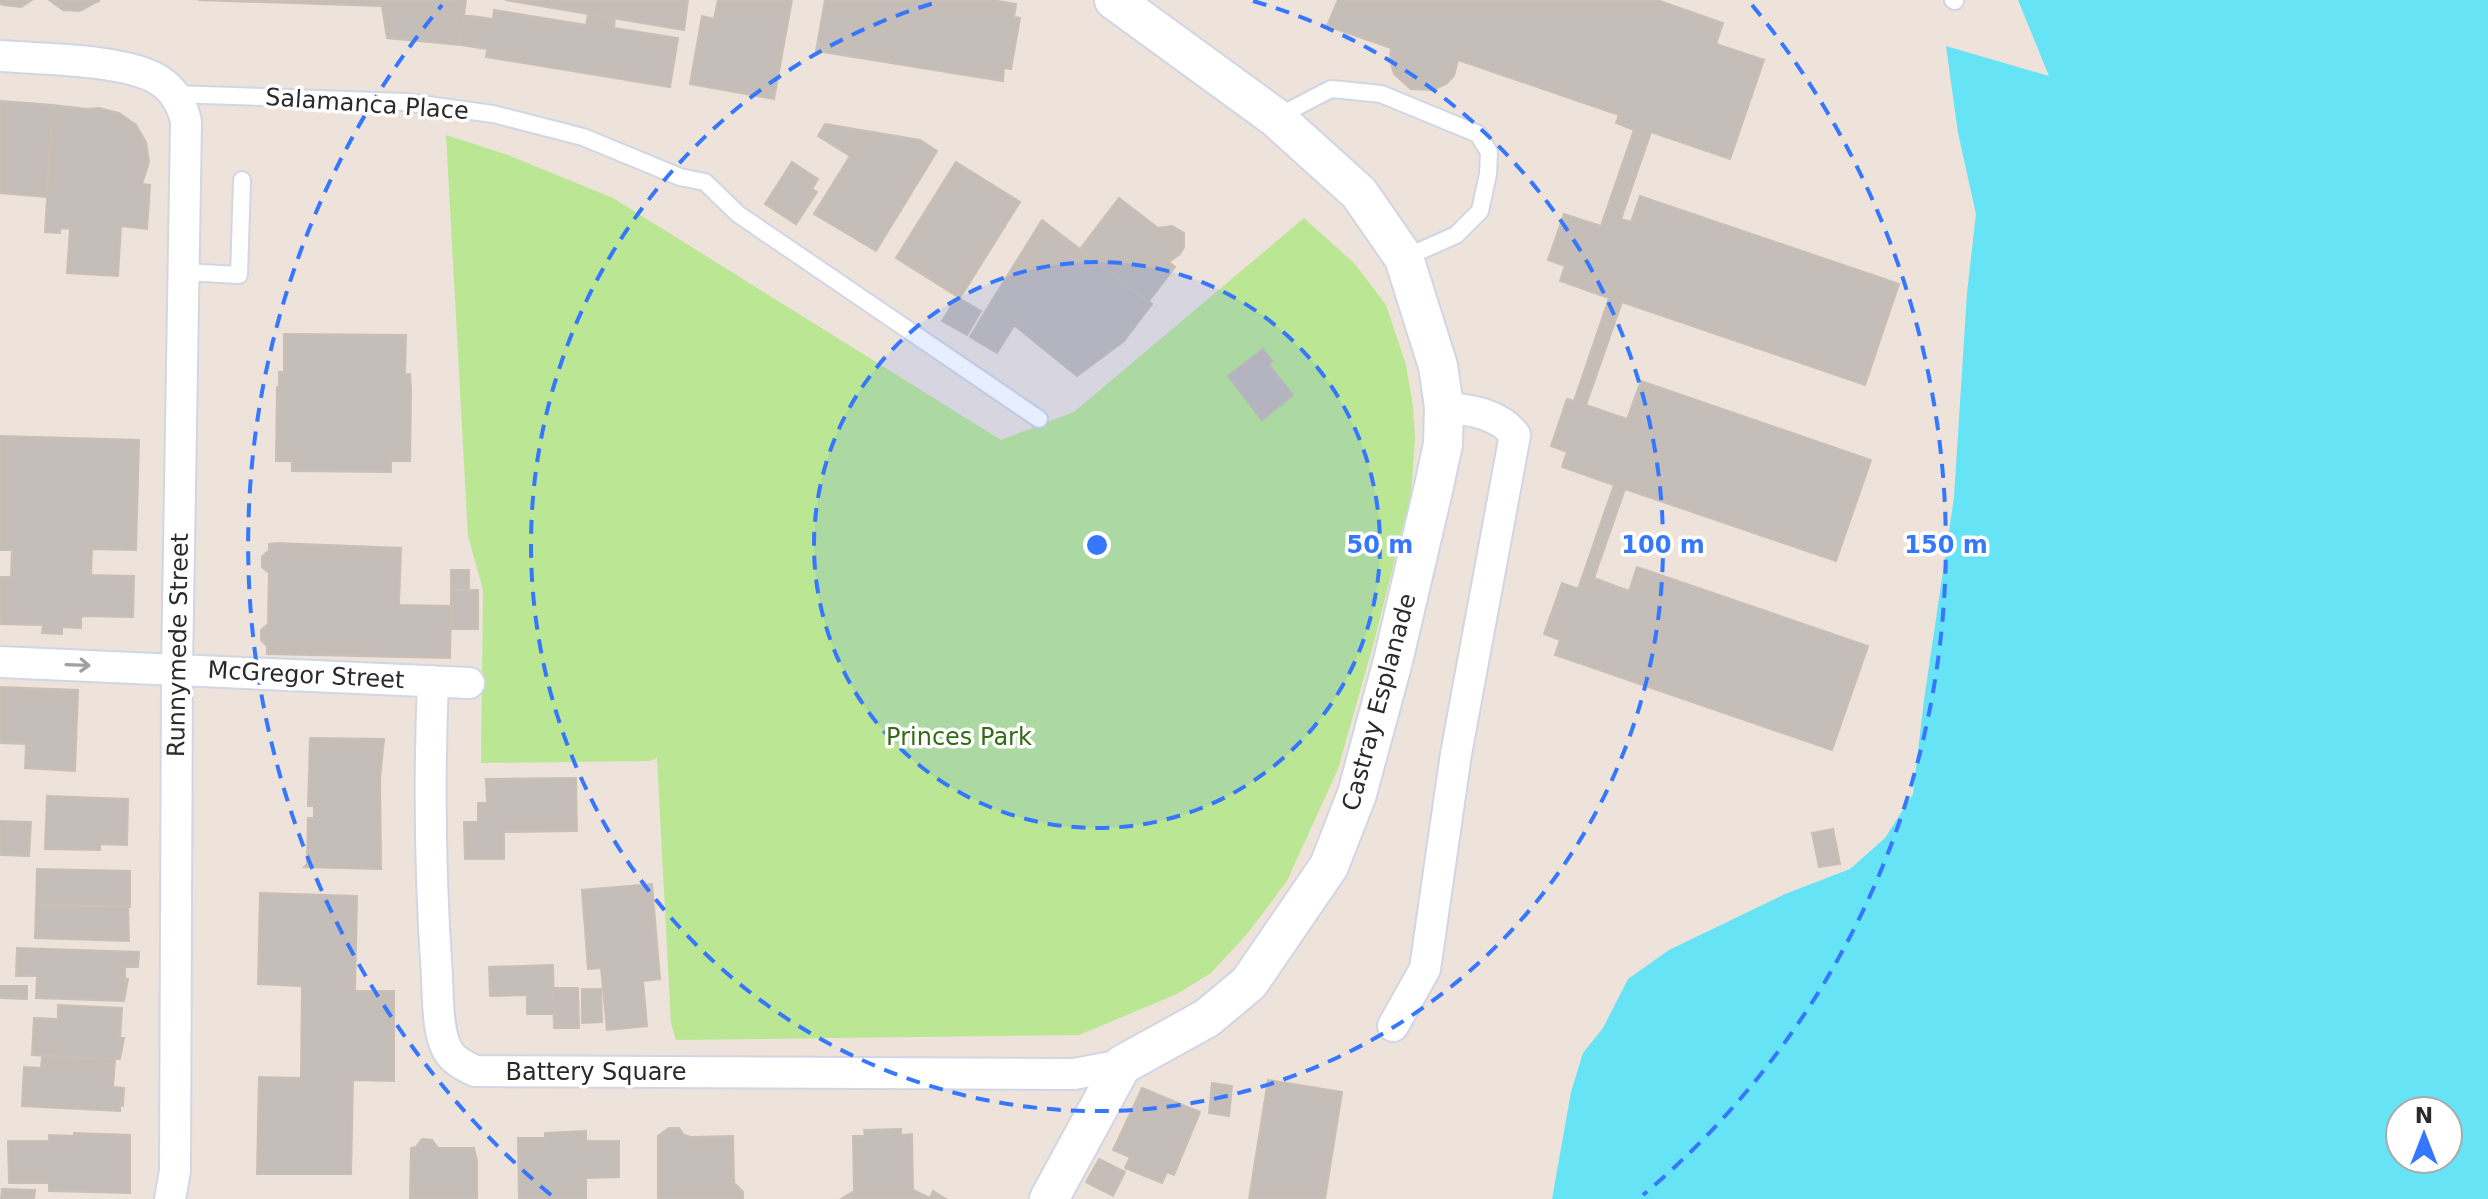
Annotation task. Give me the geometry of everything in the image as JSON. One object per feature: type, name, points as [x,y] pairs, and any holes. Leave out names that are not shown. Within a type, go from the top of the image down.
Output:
[{"type":"street","name":"Castray Esplanade","points":[[1114,0],[1276,118],[1359,193],[1404,258],[1438,366],[1444,407],[1443,444],[1393,661],[1357,794],[1329,866],[1258,971],[1234,998],[1207,1018],[1122,1065]]},
{"type":"street","points":[[0,56],[130,69],[160,81],[173,94]]},
{"type":"street","name":"Runnymede Street","points":[[170,1199],[175,1171],[177,669],[188,139],[185,114],[173,94]]},
{"type":"street","points":[[1393,1026],[1425,969],[1456,754],[1515,435],[1506,424],[1477,411],[1444,407]]},
{"type":"street","name":"McGregor Street","points":[[0,662],[469,683]]},
{"type":"street","name":"Battery Square","points":[[433,681],[431,828],[440,1024],[449,1053],[460,1064],[475,1071],[1058,1074],[1122,1065]]},
{"type":"street","points":[[1049,1199],[1122,1065]]},
{"type":"lane","points":[[1276,118],[1331,89],[1381,94],[1478,134],[1489,152],[1480,211],[1456,235],[1404,258]]},
{"type":"lane","name":"Salamanca Place","points":[[173,94],[406,102],[493,114],[583,137],[680,177],[705,182],[738,214],[1039,419]]},
{"type":"lane","points":[[185,272],[239,275],[242,180]]},
{"type":"green space","name":"Princes Park","points":[[446,135],[508,155],[613,198],[1001,440],[1074,412],[1304,218],[1355,264],[1386,305],[1406,365],[1415,438],[1411,496],[1338,769],[1287,881],[1248,933],[1211,973],[1177,994],[1079,1035],[676,1040],[671,1024],[657,758],[650,761],[481,763],[483,590],[468,536]]},
{"type":"water","points":[[2018,0],[2488,0],[2488,1199],[1552,1199],[1571,1092],[1583,1053],[1603,1028],[1628,979],[1669,950],[1785,894],[1850,869],[1885,838],[1913,794],[1954,497],[1967,293],[1976,214],[1958,133],[1946,46],[2049,76]]},
{"type":"building","points":[[0,0],[32,0],[21,7],[0,4]]},
{"type":"building","points":[[49,0],[100,0],[80,11],[63,10]]},
{"type":"building","points":[[198,0],[381,0],[380,6]]},
{"type":"building","points":[[381,0],[466,0],[460,45],[387,38]]},
{"type":"building","points":[[505,0],[688,0],[684,30]]},
{"type":"building","points":[[718,0],[792,0],[774,99],[690,84],[702,16],[714,19]]},
{"type":"building","points":[[825,0],[992,0],[1016,4],[1014,17],[1020,18],[1011,69],[1004,68],[1003,81],[816,51]]},
{"type":"building","points":[[1338,0],[1657,0],[1723,23],[1716,44],[1764,60],[1730,159],[1651,132],[1621,219],[1631,222],[1640,196],[1899,284],[1865,385],[1622,302],[1586,405],[1627,419],[1641,381],[1871,460],[1836,561],[1625,489],[1594,578],[1629,591],[1637,567],[1868,646],[1832,750],[1555,655],[1560,640],[1544,634],[1562,583],[1578,589],[1614,485],[1562,467],[1567,452],[1551,446],[1567,399],[1574,401],[1609,298],[1560,281],[1565,266],[1548,260],[1564,214],[1601,226],[1634,130],[1616,123],[1619,115],[1458,60],[1454,76],[1446,84],[1433,90],[1411,89],[1394,74],[1391,48],[1327,26]]},
{"type":"building","points":[[494,10],[586,25],[588,14],[615,18],[614,28],[678,38],[670,87],[486,57],[487,49],[460,45],[464,15],[493,19]]},
{"type":"building","points":[[0,101],[53,105],[46,197],[0,193]]},
{"type":"building","points":[[53,105],[99,108],[119,113],[136,125],[146,142],[149,162],[142,184],[150,185],[147,229],[121,226],[118,276],[67,273],[70,229],[60,228],[60,233],[45,232]]},
{"type":"building","points":[[825,124],[920,140],[937,151],[876,251],[814,214],[850,156],[818,136]]},
{"type":"building","points":[[792,162],[818,179],[812,189],[817,192],[796,224],[765,204]]},
{"type":"building","points":[[956,162],[1020,202],[960,298],[896,258]]},
{"type":"building","points":[[1119,198],[1158,228],[1172,226],[1184,233],[1184,247],[1169,262],[1175,267],[1148,302],[1080,249]]},
{"type":"building","points":[[1042,220],[1152,304],[1124,341],[1077,376],[1014,325],[1018,319],[991,302]]},
{"type":"building","points":[[957,297],[981,311],[967,335],[942,321]]},
{"type":"building","points":[[991,302],[1018,319],[997,353],[970,337]]},
{"type":"building","points":[[284,334],[406,335],[405,374],[410,374],[411,390],[410,461],[391,461],[391,472],[292,471],[292,461],[276,461],[277,387],[279,372],[284,372]]},
{"type":"building","points":[[1263,349],[1272,361],[1269,365],[1293,395],[1262,420],[1228,376]]},
{"type":"building","points":[[0,436],[139,440],[136,550],[92,549],[91,575],[134,576],[133,617],[81,616],[81,628],[62,627],[62,634],[42,633],[43,625],[0,624],[0,577],[11,577],[12,550],[0,550]]},
{"type":"building","points":[[269,544],[401,548],[399,605],[451,606],[450,658],[267,654],[267,646],[261,640],[261,630],[268,624],[269,573],[262,567],[262,557],[269,550]]},
{"type":"building","points":[[451,570],[469,570],[469,590],[451,590]]},
{"type":"building","points":[[451,590],[478,590],[478,629],[451,629]]},
{"type":"building","points":[[0,687],[78,690],[75,771],[25,768],[26,744],[0,743]]},
{"type":"building","points":[[310,738],[384,739],[380,779],[381,869],[304,867],[307,864],[308,818],[314,818],[314,806],[308,806]]},
{"type":"building","points":[[576,778],[577,831],[504,832],[504,859],[465,859],[464,822],[478,822],[478,803],[487,803],[486,779]]},
{"type":"building","points":[[47,796],[128,799],[127,845],[100,844],[100,850],[45,849]]},
{"type":"building","points":[[0,821],[31,822],[29,856],[0,855]]},
{"type":"building","points":[[1833,829],[1840,864],[1819,867],[1812,833]]},
{"type":"building","points":[[37,869],[130,871],[130,907],[36,905]]},
{"type":"building","points":[[652,884],[660,979],[643,981],[647,1026],[607,1030],[601,968],[588,969],[582,890]]},
{"type":"building","points":[[260,893],[357,896],[355,991],[394,991],[394,1081],[353,1080],[351,1174],[257,1174],[259,1077],[301,1078],[302,986],[258,984]]},
{"type":"building","points":[[36,905],[128,906],[129,941],[35,938]]},
{"type":"building","points":[[17,948],[139,952],[138,967],[125,967],[125,979],[128,979],[124,1001],[36,998],[37,976],[16,976]]},
{"type":"building","points":[[553,965],[554,1014],[527,1014],[527,995],[490,996],[489,967]]},
{"type":"building","points":[[0,986],[27,986],[27,999],[0,998]]},
{"type":"building","points":[[553,988],[578,988],[579,1028],[554,1028]]},
{"type":"building","points":[[582,989],[601,989],[602,1022],[582,1023]]},
{"type":"building","points":[[58,1005],[122,1008],[120,1038],[124,1038],[120,1059],[32,1055],[34,1018],[58,1019]]},
{"type":"building","points":[[42,1057],[115,1060],[113,1087],[124,1088],[120,1111],[22,1106],[24,1067],[41,1068]]},
{"type":"building","points":[[1268,1080],[1342,1092],[1325,1199],[1249,1199]]},
{"type":"building","points":[[1212,1083],[1232,1086],[1229,1116],[1209,1113]]},
{"type":"building","points":[[1142,1088],[1200,1112],[1174,1175],[1167,1172],[1162,1183],[1125,1168],[1130,1157],[1113,1150]]},
{"type":"building","points":[[669,1128],[679,1128],[684,1135],[691,1137],[733,1136],[734,1183],[743,1192],[743,1199],[658,1199],[658,1136]]},
{"type":"building","points":[[901,1129],[901,1135],[912,1134],[913,1190],[930,1198],[933,1191],[946,1199],[841,1199],[854,1191],[853,1136],[865,1136],[864,1130]]},
{"type":"building","points":[[586,1131],[586,1141],[619,1141],[619,1177],[586,1178],[586,1199],[519,1199],[518,1138],[545,1138],[545,1133]]},
{"type":"building","points":[[74,1133],[130,1135],[130,1193],[49,1191],[49,1183],[9,1183],[8,1141],[49,1141],[49,1135],[74,1136]]},
{"type":"building","points":[[422,1139],[432,1140],[438,1148],[474,1148],[477,1199],[410,1199],[411,1148]]},
{"type":"building","points":[[1099,1159],[1125,1172],[1113,1196],[1086,1182]]},
{"type":"building","points":[[2,1189],[35,1190],[34,1199],[1,1199]]}]
